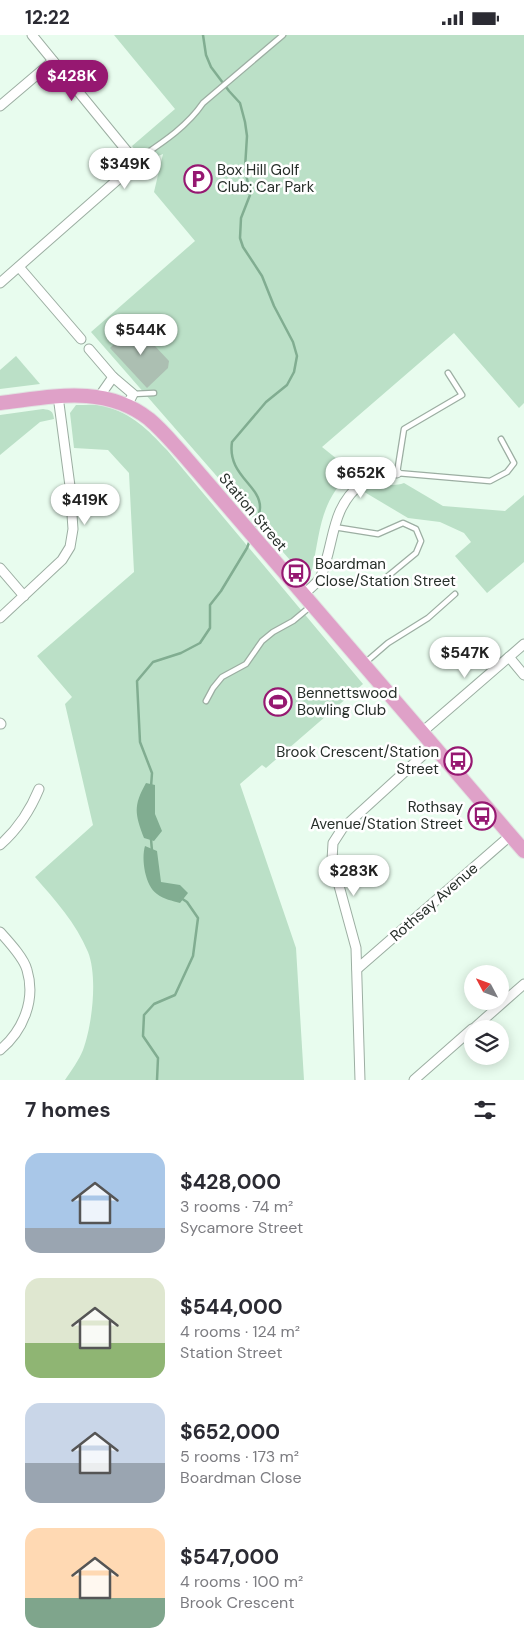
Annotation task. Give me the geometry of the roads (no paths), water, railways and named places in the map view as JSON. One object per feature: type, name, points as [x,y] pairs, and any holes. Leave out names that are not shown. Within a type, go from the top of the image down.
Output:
[{"type":"main road","name":"Station Street","points":[[0,403],[79,395],[130,400],[138,412],[161,430],[265,549],[524,851]]},
{"type":"street","points":[[0,283],[132,167],[135,161],[32,35]]},
{"type":"street","points":[[0,106],[53,61]]},
{"type":"street","points":[[19,267],[81,339]]},
{"type":"street","name":"Station Street","points":[[90,349],[130,400]]},
{"type":"street","points":[[99,397],[113,377]]},
{"type":"street","points":[[0,618],[62,560],[70,547],[73,529],[58,396]]},
{"type":"street","points":[[307,600],[321,577],[341,506],[351,491],[367,479],[383,471],[397,473]]},
{"type":"street","points":[[0,568],[24,596]]},
{"type":"street","points":[[421,733],[524,644]]},
{"type":"street","points":[[509,657],[524,675]]},
{"type":"street","points":[[360,1080],[356,947],[332,860],[333,843],[342,829],[433,746]]},
{"type":"street","points":[[0,845],[14,833],[33,805],[39,789]]},
{"type":"street","name":"Rothsay Avenue","points":[[357,969],[511,835]]},
{"type":"street","points":[[0,932],[27,969],[30,993],[26,1016],[9,1043],[0,1050]]},
{"type":"street","points":[[483,1020],[524,984]]},
{"type":"street","points":[[414,1080],[464,1037]]},
{"type":"lane","points":[[135,161],[182,129],[203,103],[283,35]]},
{"type":"lane","points":[[448,373],[462,395],[404,429],[397,473],[490,481],[507,472],[514,463],[501,439]]},
{"type":"lane","points":[[130,400],[154,393]]},
{"type":"lane","points":[[334,527],[378,534],[402,523],[416,529],[421,541],[416,553],[382,581]]},
{"type":"lane","points":[[363,665],[388,643],[428,618],[455,594]]},
{"type":"lane","points":[[206,701],[222,677],[246,665],[262,641],[273,632],[293,621],[307,600]]},
{"type":"waterway","points":[[203,35],[206,55],[211,67],[240,103],[245,122],[247,136],[245,168],[250,195],[241,218],[240,238],[243,247],[262,276],[274,306],[293,342],[297,356],[294,372],[287,385],[266,402],[232,442],[234,463],[259,499],[260,510],[254,530]]},
{"type":"waterway","points":[[151,787],[152,773],[140,742],[137,681],[153,662],[181,653],[200,643],[210,628],[210,605],[221,591],[250,540]]},
{"type":"waterway","points":[[151,839],[152,851]]},
{"type":"waterway","points":[[157,1080],[158,1058],[143,1036],[144,1015],[154,1004],[175,995],[193,956],[198,918],[187,902],[181,898]]},
{"type":"place","name":"Box Hill Golf Club: Car Park","points":[[198,179]]},
{"type":"place","name":"Boardman Close/Station Street","points":[[296,573]]},
{"type":"place","name":"Bennettswood Bowling Club","points":[[278,702]]},
{"type":"place","name":"Brook Crescent/Station Street","points":[[458,761]]},
{"type":"place","name":"Rothsay Avenue/Station Street","points":[[482,816]]}]
